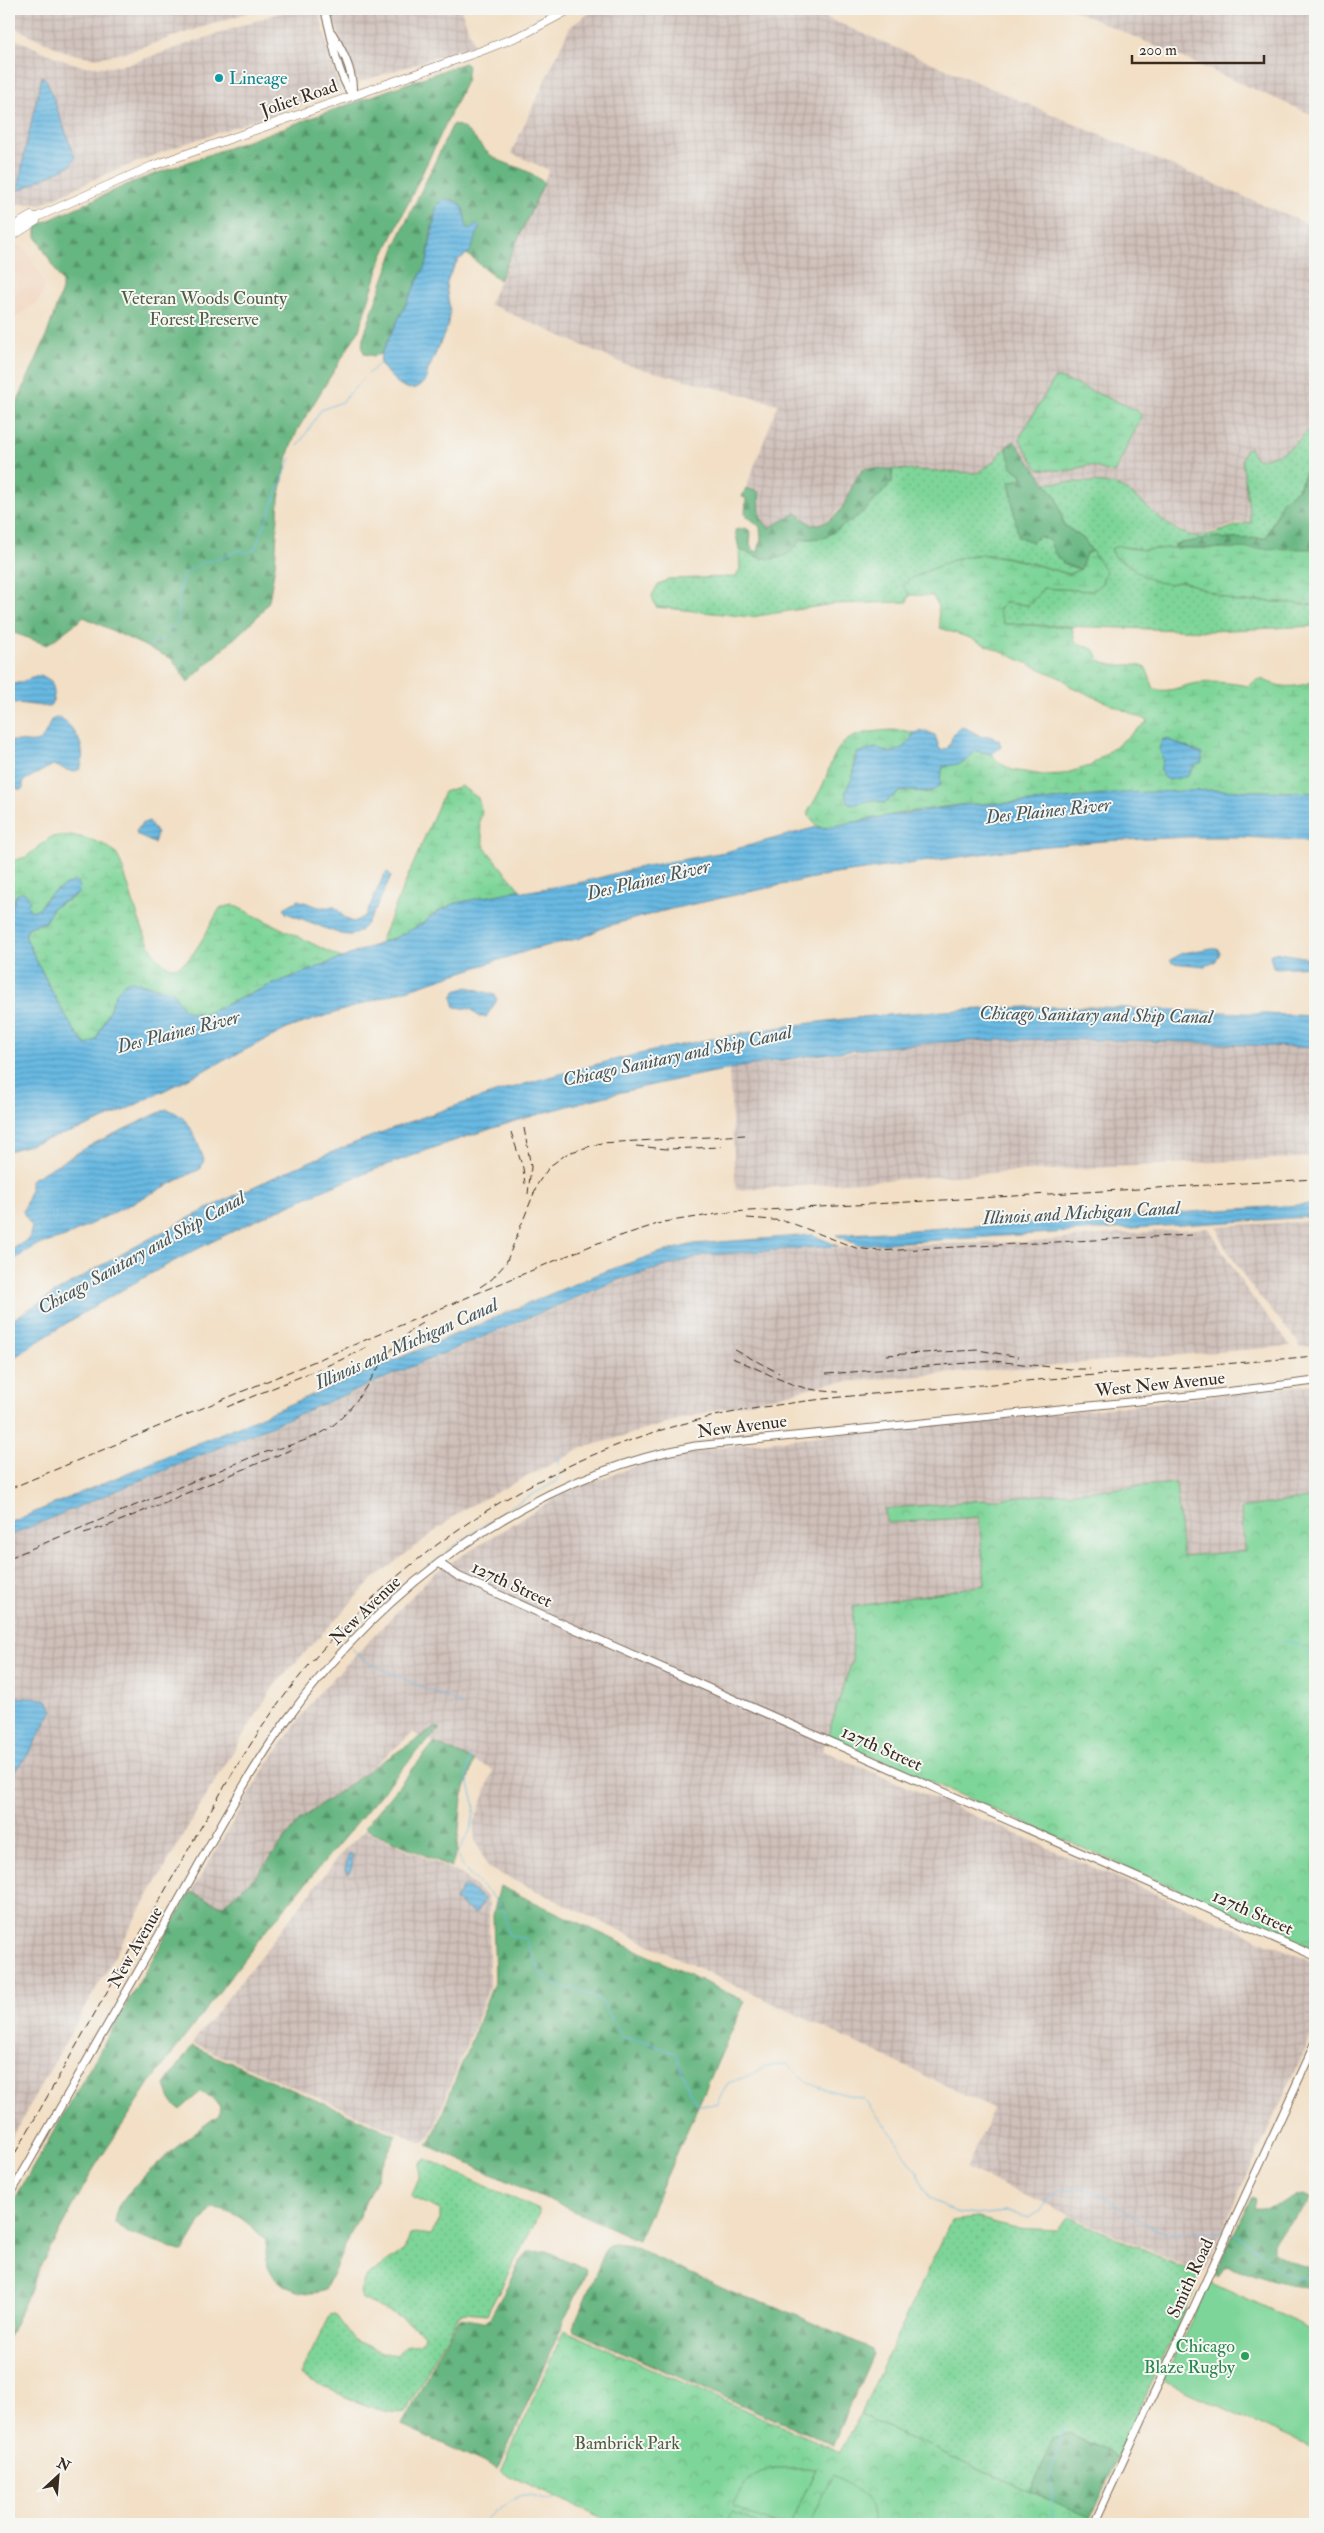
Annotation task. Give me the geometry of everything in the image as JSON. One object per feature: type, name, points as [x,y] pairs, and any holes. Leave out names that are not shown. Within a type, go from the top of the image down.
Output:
[{"type":"main road","points":[[324,9],[331,31],[341,47],[354,82],[352,95]]},
{"type":"main road","name":"Joliet Road","points":[[9,228],[31,216],[37,217],[152,166],[352,95],[481,52],[524,34],[571,9]]},
{"type":"main road","name":"Joliet Road","points":[[9,238],[36,221],[37,217]]},
{"type":"main road","name":"West New Avenue","points":[[1008,1414],[1315,1381]]},
{"type":"main road","name":"New Avenue","points":[[9,2197],[276,1736],[304,1697],[344,1650],[393,1602],[439,1564],[500,1522],[540,1499],[596,1474],[656,1455],[732,1442],[1008,1414]]},
{"type":"main road","name":"127th Street","points":[[439,1564],[458,1576],[559,1622],[1315,1956]]},
{"type":"main road","name":"Smith Road","points":[[1094,2524],[1315,2044]]},
{"type":"shaded area","points":[[9,9],[258,9],[127,52],[96,58],[68,53],[9,25]]},
{"type":"shaded area","points":[[290,9],[318,9],[340,91],[181,145],[104,175],[41,204],[9,204],[9,36],[60,59],[82,66],[110,67],[132,63]]},
{"type":"shaded area","points":[[329,9],[461,9],[474,45],[357,83]]},
{"type":"shaded area","points":[[595,9],[806,9],[1315,227],[1315,420],[1294,447],[1275,457],[1257,459],[1253,456],[1242,460],[1251,523],[1239,523],[1200,536],[1188,535],[1165,523],[1152,510],[1104,484],[1045,483],[1014,441],[992,463],[977,473],[865,468],[861,472],[847,502],[831,518],[820,524],[812,525],[796,513],[769,528],[760,517],[759,492],[746,488],[778,404],[624,364],[489,304],[549,170],[511,153],[570,27]]},
{"type":"shaded area","points":[[1071,9],[1315,9],[1315,116]]},
{"type":"shaded area","points":[[13,243],[26,249],[44,284],[44,292],[36,304],[9,321],[9,246]]},
{"type":"shaded area","points":[[1078,1039],[1315,1048],[1315,1157],[994,1173],[736,1190],[729,1069],[897,1046],[983,1041]]},
{"type":"shaded area","points":[[1315,1221],[1315,1346],[1299,1347],[1298,1342],[1249,1284],[1222,1242],[1217,1226]]},
{"type":"shaded area","points":[[1209,1228],[1246,1289],[1291,1346],[830,1383],[688,1417],[583,1448],[464,1509],[373,1579],[274,1686],[202,1802],[9,2142],[9,1537],[622,1280],[689,1259],[727,1253],[893,1245],[1034,1242],[1102,1235]]},
{"type":"shaded area","points":[[1315,1384],[1315,1497],[1241,1508],[1245,1551],[1183,1556],[1176,1483],[888,1523],[979,1517],[985,1586],[853,1607],[852,1661],[822,1750],[1315,1963],[1315,2028],[1202,2274],[966,2169],[993,2108],[488,1868],[475,1840],[474,1823],[493,1770],[413,1733],[359,1778],[299,1821],[257,1875],[222,1906],[191,1892],[269,1761],[318,1694],[434,1573],[563,1493],[640,1464],[721,1447],[835,1434],[1099,1409]]},
{"type":"shaded area","points":[[365,1830],[461,1874],[487,1897],[489,1903],[489,1988],[430,2137],[422,2143],[192,2043],[344,1850]]},
{"type":"green space","name":"Veteran Woods County Forest Preserve","points":[[464,63],[468,65],[466,81],[382,258],[359,330],[298,429],[289,451],[279,499],[275,565],[269,601],[258,616],[188,682],[172,659],[84,617],[47,645],[9,631],[9,420],[45,340],[62,290],[62,282],[36,236],[36,226],[133,182]]},
{"type":"green space","points":[[453,124],[460,126],[470,133],[492,156],[530,173],[544,183],[499,280],[467,254],[476,235],[467,228],[453,199],[439,202],[431,231],[427,262],[381,354],[374,356],[365,354],[362,349],[363,338],[398,239]]},
{"type":"green space","points":[[1055,378],[1060,378],[1137,410],[1142,416],[1114,473],[1088,465],[1070,471],[1038,469],[1020,440],[1021,435]]},
{"type":"green space","points":[[1315,420],[1315,451],[1298,489],[1283,500],[1266,538],[1226,539],[1218,537],[1176,544],[1175,548],[1144,550],[1118,546],[1111,549],[1116,558],[1169,584],[1183,581],[1236,602],[1264,601],[1315,605],[1315,626],[1209,631],[1004,624],[998,610],[1004,603],[1029,605],[1043,588],[1093,591],[1084,539],[1064,525],[1057,498],[1045,483],[1096,482],[1115,485],[1131,493],[1170,526],[1188,535],[1203,536],[1251,523],[1242,460],[1245,450],[1250,447],[1253,456],[1257,459],[1276,455],[1297,442]]},
{"type":"green space","points":[[1014,441],[1057,498],[1064,525],[1084,539],[1092,551],[1086,554],[1081,569],[1069,566],[1061,561],[1054,553],[1050,541],[1039,536],[1033,542],[1018,537],[1009,481],[1021,480],[1022,475],[1012,467],[1006,447]]},
{"type":"green space","points":[[1006,447],[1012,467],[1022,475],[1022,480],[1009,481],[1039,536],[1050,541],[1061,560],[1070,566],[1081,569],[1069,574],[1006,557],[993,555],[968,556],[938,566],[908,580],[903,586],[910,595],[907,602],[833,604],[751,617],[656,607],[652,596],[657,586],[668,579],[735,577],[740,569],[739,549],[762,559],[796,547],[801,539],[814,539],[868,508],[892,482],[892,469],[977,473],[992,463]]},
{"type":"green space","points":[[1315,451],[1315,549],[1175,548],[1175,544],[1218,537],[1226,539],[1266,538],[1283,500],[1298,489]]},
{"type":"green space","points":[[865,468],[892,469],[892,482],[868,508],[851,521],[824,538],[801,539],[788,554],[781,558],[766,558],[739,549],[735,530],[746,528],[751,532],[750,544],[753,550],[758,552],[761,538],[760,527],[745,514],[746,498],[742,497],[746,488],[759,492],[760,517],[769,528],[796,513],[812,525],[825,522],[841,510],[854,483]]},
{"type":"green space","points":[[1118,546],[1144,550],[1170,548],[1315,549],[1315,605],[1264,601],[1236,602],[1183,581],[1169,584],[1157,582],[1143,576],[1125,562],[1116,558],[1111,549]]},
{"type":"green space","points":[[1092,551],[1106,571],[1102,583],[1093,591],[1043,588],[1029,605],[1004,603],[998,610],[1004,624],[1072,627],[1075,642],[1095,650],[1099,660],[1113,665],[1135,665],[1146,668],[1154,689],[1172,690],[1206,682],[1248,686],[1260,679],[1277,685],[1292,686],[1307,684],[1315,680],[1315,793],[1210,791],[1141,793],[1027,803],[961,805],[909,812],[823,828],[815,824],[808,812],[838,749],[849,739],[857,735],[888,730],[901,730],[913,733],[908,744],[891,753],[877,748],[857,753],[854,759],[854,775],[845,793],[884,803],[899,792],[912,790],[929,793],[941,784],[940,778],[943,767],[963,762],[971,752],[976,751],[992,754],[998,762],[1012,770],[1043,775],[1063,774],[1090,766],[1148,721],[1070,686],[1063,679],[970,638],[940,628],[938,607],[933,596],[910,595],[903,586],[908,580],[946,563],[968,556],[993,556],[1019,560],[1069,574],[1081,569],[1086,554]],"holes":[[[1163,739],[1202,754],[1191,772],[1170,780],[1163,764]]]},
{"type":"green space","points":[[461,786],[478,798],[482,812],[479,822],[485,848],[520,890],[456,903],[437,912],[422,924],[397,937],[380,942],[444,792]]},
{"type":"green space","points":[[71,835],[101,843],[116,854],[150,945],[160,960],[172,967],[185,962],[189,958],[199,945],[220,908],[233,905],[342,958],[273,984],[207,1013],[192,1013],[182,1009],[173,992],[132,981],[117,992],[96,1040],[87,1045],[72,1027],[63,1012],[25,935],[29,927],[45,922],[53,907],[76,896],[56,890],[43,901],[40,908],[31,911],[16,895],[9,915],[9,862],[26,857],[51,837]]},
{"type":"green space","points":[[1176,1483],[1183,1556],[1245,1551],[1241,1508],[1315,1497],[1315,1949],[827,1737],[852,1661],[853,1607],[985,1585],[979,1517],[888,1523],[884,1509]]},
{"type":"green space","points":[[435,1728],[439,1728],[439,1730],[418,1750],[263,1934],[150,2083],[94,2168],[41,2265],[9,2337],[9,2209],[191,1892],[222,1906],[257,1875],[299,1821],[372,1768]]},
{"type":"green space","points":[[434,1743],[474,1761],[462,1798],[457,1851],[451,1867],[364,1828]]},
{"type":"green space","points":[[500,1886],[745,2001],[638,2240],[427,2145],[432,2139],[495,1980],[493,1915]]},
{"type":"green space","points":[[192,2046],[396,2135],[325,2290],[317,2293],[307,2293],[289,2288],[281,2283],[269,2269],[265,2255],[266,2240],[242,2219],[228,2211],[212,2208],[200,2223],[183,2252],[128,2233],[114,2222],[118,2207],[136,2184],[194,2133],[219,2115],[220,2105],[211,2097],[200,2092],[180,2110],[174,2105],[169,2096],[165,2085]]},
{"type":"green space","points":[[427,2159],[539,2210],[540,2213],[487,2314],[464,2312],[459,2315],[405,2412],[395,2413],[352,2400],[300,2375],[330,2315],[335,2314],[354,2340],[385,2353],[397,2355],[404,2346],[420,2343],[424,2339],[425,2335],[419,2329],[362,2299],[360,2292],[365,2278],[404,2250],[410,2235],[414,2233],[431,2235],[440,2220],[440,2210],[411,2197],[419,2179],[420,2163]]},
{"type":"green space","points":[[1305,2195],[1311,2198],[1309,2203],[1272,2242],[1272,2251],[1286,2260],[1298,2264],[1314,2266],[1315,2263],[1315,2286],[1295,2286],[1227,2266],[1219,2276],[1215,2273],[1252,2196],[1256,2198],[1254,2207],[1260,2207]]},
{"type":"green space","points":[[1069,2217],[1197,2274],[1196,2286],[1117,2459],[1109,2452],[1069,2433],[1054,2438],[1029,2491],[860,2415],[951,2221],[978,2218],[1015,2228],[1056,2230]]},
{"type":"green space","points":[[615,2244],[631,2246],[737,2295],[773,2305],[872,2349],[873,2354],[833,2445],[574,2331],[573,2327],[607,2247]]},
{"type":"green space","points":[[546,2251],[586,2269],[585,2275],[498,2469],[402,2425],[460,2318],[484,2322],[490,2318],[520,2262],[529,2252]]},
{"type":"green space","name":"Chicago Blaze Rugby","points":[[1209,2282],[1315,2331],[1315,2449],[1163,2381]]},
{"type":"green space","name":"Bambrick Park","points":[[564,2330],[840,2452],[860,2415],[1091,2519],[1088,2524],[617,2524],[501,2472]]},
{"type":"green space","points":[[1069,2433],[1109,2452],[1117,2459],[1088,2524],[1029,2491],[1054,2438]]},
{"type":"green space","points":[[773,2469],[816,2469],[790,2524],[776,2524],[734,2506],[748,2481],[758,2474]]},
{"type":"green space","points":[[833,2475],[849,2484],[861,2494],[869,2507],[875,2524],[810,2524]]},
{"type":"green space","points":[[732,2512],[762,2524],[725,2524]]},
{"type":"water","points":[[42,76],[47,81],[75,158],[71,165],[18,191],[25,150]]},
{"type":"water","points":[[446,199],[458,202],[463,208],[467,228],[470,229],[476,224],[480,227],[470,252],[458,260],[449,276],[446,285],[450,311],[448,325],[427,373],[427,379],[418,387],[412,389],[401,386],[391,377],[380,363],[381,354],[427,262],[436,209],[439,202]]},
{"type":"water","points":[[41,675],[51,681],[53,688],[54,697],[49,707],[9,702],[9,686]]},
{"type":"water","points":[[59,717],[71,727],[79,740],[82,754],[80,769],[73,772],[53,765],[23,781],[23,788],[21,790],[9,785],[9,740],[33,742],[41,740],[51,720]]},
{"type":"water","points":[[962,726],[982,737],[989,736],[999,740],[1001,747],[992,754],[977,751],[964,762],[943,767],[940,778],[941,784],[932,791],[900,792],[884,803],[872,800],[853,804],[847,800],[846,790],[854,773],[857,753],[877,748],[891,753],[908,744],[913,733],[926,731],[935,735],[940,750],[948,748],[954,733]]},
{"type":"water","points":[[1163,739],[1202,754],[1202,762],[1193,766],[1188,776],[1170,780],[1163,777],[1160,770],[1163,760],[1159,748]]},
{"type":"water","name":"Des Plaines River","points":[[1214,790],[1315,793],[1315,841],[1244,837],[1189,837],[1103,841],[1025,848],[827,875],[671,909],[607,926],[581,938],[533,949],[291,1027],[121,1112],[83,1128],[9,1151],[9,966],[11,964],[9,958],[9,915],[16,895],[23,892],[28,895],[30,902],[27,905],[31,911],[40,908],[46,898],[59,889],[74,881],[78,883],[79,893],[53,907],[45,922],[29,927],[25,935],[35,959],[63,1012],[87,1045],[96,1040],[117,992],[125,983],[132,981],[173,992],[183,1009],[192,1013],[207,1013],[273,984],[397,937],[422,924],[437,912],[456,903],[520,890],[524,892],[583,882],[636,868],[725,852],[817,827],[823,828],[887,816],[963,805],[1035,802],[1123,793]]},
{"type":"water","points":[[149,821],[157,834],[154,843],[138,836],[136,832],[141,824]]},
{"type":"water","points":[[388,872],[391,876],[369,920],[361,930],[352,935],[328,930],[286,913],[284,908],[298,900],[319,907],[335,907],[346,919],[354,922],[366,915],[384,875]]},
{"type":"water","points":[[1217,948],[1220,953],[1215,962],[1205,966],[1172,963],[1170,960],[1183,953]]},
{"type":"water","points":[[1274,952],[1315,959],[1315,966],[1273,967],[1270,955]]},
{"type":"water","points":[[468,987],[495,995],[497,1000],[486,1017],[479,1017],[471,1009],[455,1007],[452,997],[456,991]]},
{"type":"water","name":"Chicago Sanitary and Ship Canal","points":[[1030,1007],[1101,1007],[1315,1016],[1315,1048],[1053,1039],[948,1042],[895,1046],[779,1061],[662,1083],[546,1112],[432,1148],[320,1192],[212,1242],[108,1298],[9,1361],[9,1322],[102,1265],[198,1214],[296,1167],[397,1127],[500,1092],[605,1062],[711,1039],[819,1022],[872,1016]]},
{"type":"water","points":[[167,1109],[182,1117],[192,1130],[204,1160],[200,1169],[65,1237],[35,1246],[9,1263],[9,1251],[29,1239],[32,1227],[23,1212],[30,1191],[30,1180],[95,1143]]},
{"type":"water","name":"Illinois and Michigan Canal","points":[[1315,1204],[1315,1217],[858,1245],[836,1235]]},
{"type":"water","name":"Illinois and Michigan Canal","points":[[813,1235],[838,1246],[705,1255],[621,1279],[9,1536],[9,1523],[598,1274],[655,1254],[694,1244]]},
{"type":"water","points":[[9,1695],[47,1700],[53,1710],[29,1753],[12,1774],[9,1787]]},
{"type":"water","points":[[349,1853],[353,1855],[352,1867],[348,1874],[345,1870]]},
{"type":"water","points":[[466,1886],[485,1900],[475,1914],[455,1900],[462,1888]]},
{"type":"waterway","points":[[368,374],[380,363]]},
{"type":"waterway","points":[[298,446],[321,410],[342,402],[363,379]]},
{"type":"waterway","points":[[149,646],[164,639],[179,618],[178,600],[183,574],[203,562],[222,558],[239,550],[246,553],[255,549],[291,458]]},
{"type":"waterway","points":[[559,1465],[558,1457],[567,1448]]},
{"type":"waterway","points":[[447,1551],[512,1506],[555,1482],[561,1472]]},
{"type":"waterway","points":[[348,1640],[349,1631],[354,1625],[442,1556]]},
{"type":"waterway","points":[[1281,1642],[1293,1642],[1301,1645],[1315,1660]]},
{"type":"waterway","points":[[351,1648],[367,1662],[462,1705]]},
{"type":"waterway","points":[[470,1756],[467,1777],[475,1806],[471,1829],[457,1854],[460,1862],[470,1876],[503,1908],[509,1935],[525,1939],[542,1975],[561,1987],[581,1990],[603,2003],[622,2037],[651,2043],[676,2053],[690,2093],[700,2105],[716,2105],[728,2083],[751,2075],[765,2066],[787,2064],[808,2083],[864,2099],[895,2138],[909,2163],[918,2173],[929,2197],[955,2212],[975,2215],[1007,2212],[1030,2217],[1041,2211],[1050,2197],[1059,2191],[1081,2188],[1101,2194],[1153,2228],[1170,2233],[1224,2231]]},
{"type":"waterway","points":[[1232,2233],[1242,2238],[1292,2277],[1303,2279],[1315,2277]]},
{"type":"waterway","points":[[1054,2524],[1050,2474],[1059,2446],[1062,2426]]},
{"type":"waterway","points":[[479,2524],[521,2496],[529,2495],[548,2500],[555,2499]]},
{"type":"railway","points":[[524,1128],[531,1167],[528,1194]]},
{"type":"railway","points":[[511,1132],[523,1168],[525,1184]]},
{"type":"railway","points":[[480,1287],[492,1279],[506,1263],[538,1183],[550,1166],[568,1153],[601,1143],[745,1135]]},
{"type":"railway","points":[[636,1146],[667,1149],[721,1147]]},
{"type":"railway","points":[[9,1489],[595,1244],[664,1222],[731,1212],[1315,1179]]},
{"type":"railway","points":[[747,1218],[786,1221],[856,1248],[879,1251],[1192,1235]]},
{"type":"railway","points":[[9,1558],[247,1459],[307,1440],[325,1431],[353,1405],[396,1344],[410,1331],[426,1321]]},
{"type":"railway","points":[[227,1407],[348,1357],[370,1345]]},
{"type":"railway","points":[[735,1350],[779,1373]]},
{"type":"railway","points":[[886,1355],[978,1350],[1019,1357]]},
{"type":"railway","points":[[9,2164],[215,1803],[245,1753],[278,1704],[338,1632],[385,1587],[436,1546],[490,1509],[547,1477],[606,1450],[667,1428],[761,1407],[855,1396],[1315,1356]]},
{"type":"railway","points":[[732,1358],[795,1385],[808,1389],[839,1392]]},
{"type":"railway","points":[[826,1374],[994,1361],[1070,1369],[1090,1369]]},
{"type":"railway","points":[[84,1533],[110,1525],[295,1448]]},
{"type":"place","name":"Lineage","points":[[219,78]]},
{"type":"place","name":"Chicago Blaze Rugby","points":[[1245,2356]]}]
